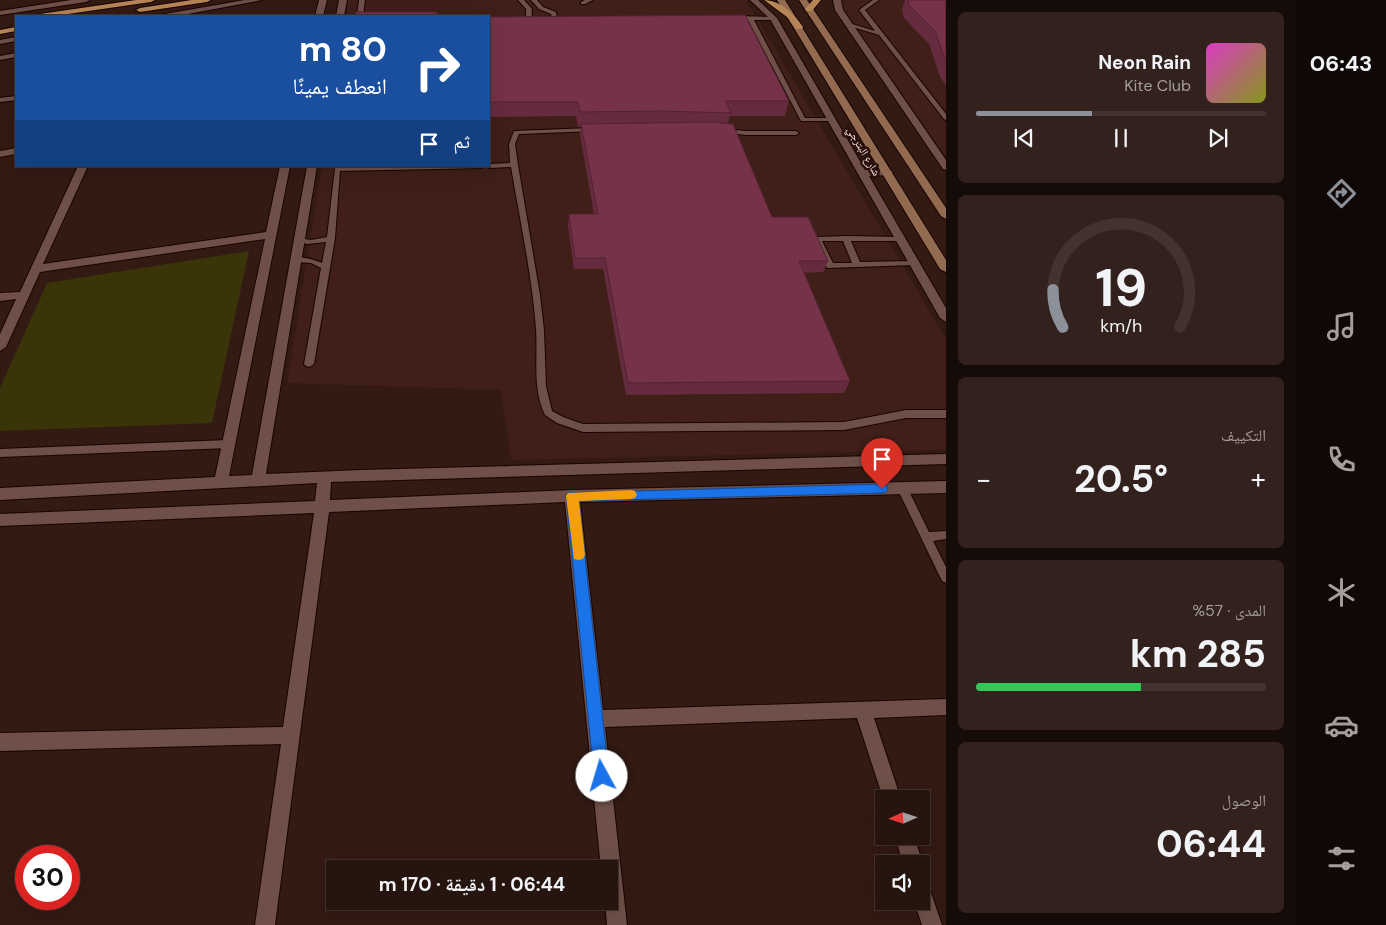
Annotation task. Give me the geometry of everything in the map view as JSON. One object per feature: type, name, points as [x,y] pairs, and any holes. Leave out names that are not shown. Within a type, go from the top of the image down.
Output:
[{"type":"main road","points":[[47,15],[152,0]]},
{"type":"main road","points":[[130,12],[207,0]]},
{"type":"main road","points":[[768,0],[790,15],[799,27]]},
{"type":"main road","name":"شارع البترجي","points":[[781,0],[946,268]]},
{"type":"main road","points":[[803,0],[946,216]]},
{"type":"main road","points":[[809,9],[817,0]]},
{"type":"main road","points":[[108,6],[111,15]]},
{"type":"main road","points":[[0,32],[15,29]]},
{"type":"street","points":[[0,13],[51,3],[86,0]]},
{"type":"street","points":[[171,15],[258,0]]},
{"type":"street","points":[[319,15],[323,0]]},
{"type":"street","points":[[340,15],[342,0]]},
{"type":"street","name":"شارع البترجي","points":[[754,0],[773,18],[946,318]]},
{"type":"street","points":[[836,0],[839,10],[946,166]]},
{"type":"street","points":[[0,42],[15,39]]},
{"type":"street","points":[[0,154],[15,151]]},
{"type":"street","points":[[0,347],[83,167]]},
{"type":"street","points":[[221,482],[285,167]]},
{"type":"street","points":[[258,481],[312,167]]},
{"type":"street","points":[[862,173],[888,172]]},
{"type":"street","points":[[36,269],[270,236]]},
{"type":"street","points":[[0,297],[24,295]]},
{"type":"street","points":[[0,494],[324,477],[946,459]]},
{"type":"street","points":[[265,925],[322,506],[324,477]]},
{"type":"street","points":[[0,520],[572,496],[946,487]]},
{"type":"street","points":[[572,496],[617,925]]},
{"type":"street","points":[[596,719],[946,707]]},
{"type":"street","points":[[863,710],[889,790]]},
{"type":"street","points":[[0,742],[291,735]]},
{"type":"street","points":[[927,910],[932,925]]},
{"type":"lane","points":[[360,15],[362,0]]},
{"type":"lane","points":[[521,0],[529,9],[529,20]]},
{"type":"lane","points":[[534,0],[541,8],[554,13],[552,20],[564,20]]},
{"type":"lane","points":[[583,3],[590,0]]},
{"type":"lane","points":[[876,0],[862,10],[946,118]]},
{"type":"lane","points":[[732,18],[773,18]]},
{"type":"lane","points":[[750,18],[803,120],[832,120]]},
{"type":"lane","points":[[520,21],[536,20]]},
{"type":"lane","points":[[849,25],[881,34]]},
{"type":"lane","points":[[0,58],[15,55]]},
{"type":"lane","points":[[0,100],[15,98]]},
{"type":"lane","points":[[600,130],[516,132],[512,144],[520,210],[527,236],[538,312],[542,362],[541,386],[548,413],[560,420],[583,428],[844,426],[906,414],[946,414]]},
{"type":"lane","points":[[718,130],[746,134],[796,133]]},
{"type":"lane","points":[[490,166],[514,165]]},
{"type":"lane","points":[[309,364],[318,300],[331,238],[337,169],[434,167]]},
{"type":"lane","points":[[299,240],[306,243],[331,238]]},
{"type":"lane","points":[[846,238],[857,265]]},
{"type":"lane","points":[[900,239],[817,239],[830,266],[914,263]]},
{"type":"lane","points":[[296,260],[312,261],[325,267]]},
{"type":"lane","points":[[0,453],[229,444]]},
{"type":"lane","points":[[902,488],[946,578]]},
{"type":"lane","points":[[926,537],[946,536]]},
{"type":"shaded area","points":[[348,0],[746,0],[946,339],[946,450],[511,460],[501,390],[287,383],[322,167],[490,167],[490,15],[346,15]]},
{"type":"shaded area","points":[[841,0],[946,0],[946,157],[840,7]]},
{"type":"shaded area","points":[[249,251],[212,423],[0,431],[0,388],[47,283]]},
{"type":"building","points":[[908,0],[946,0],[946,62],[935,31],[909,5]]},
{"type":"building","points":[[356,12],[437,12],[436,15],[355,15]]},
{"type":"building","points":[[745,15],[789,101],[726,101],[731,113],[662,111],[580,112],[578,102],[490,102],[490,17]]},
{"type":"building","points":[[712,122],[733,124],[772,217],[808,217],[828,261],[799,261],[850,381],[628,383],[605,258],[575,258],[569,214],[598,214],[581,124]]},
{"type":"slow traffic","points":[[578,555],[572,496],[631,495]]},
{"type":"route","points":[[602,776],[572,496],[882,489]]}]
